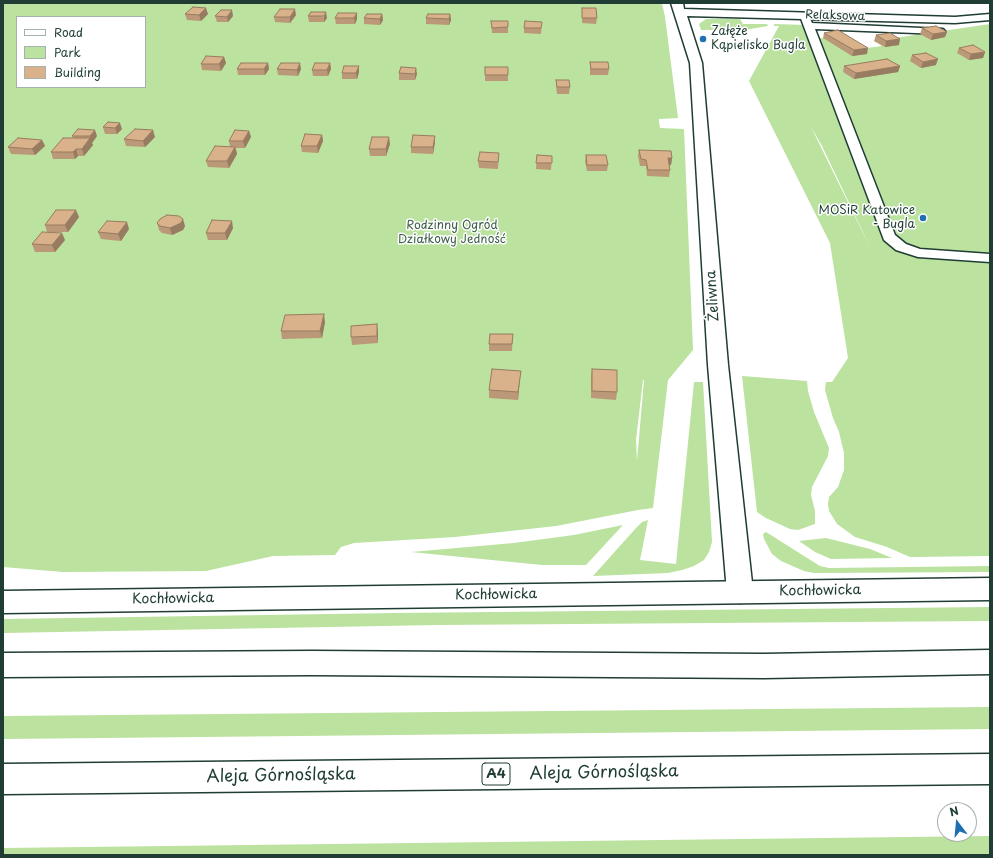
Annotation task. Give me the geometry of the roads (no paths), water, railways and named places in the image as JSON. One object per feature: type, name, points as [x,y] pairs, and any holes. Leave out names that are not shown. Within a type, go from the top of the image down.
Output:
[{"type":"main road","name":"Relaksowa","points":[[679,8],[808,21],[956,20],[990,17]]},
{"type":"main road","name":"Żeliwna","points":[[679,8],[696,63],[718,365],[740,592]]},
{"type":"main road","name":"Kochłowicka","points":[[3,602],[990,589]]},
{"type":"main road","points":[[3,664],[312,663],[764,666],[990,662]]},
{"type":"main road","name":"Aleja Górnośląska","points":[[3,779],[990,769]]},
{"type":"lane","points":[[940,31],[808,21],[889,237],[901,247],[918,253],[990,258]]},
{"type":"place","name":"Załęże Kąpielisko Bugla","points":[[703,39]]},
{"type":"place","name":"MOSiR Katowice - Bugla","points":[[923,218]]},
{"type":"park label","name":"Rodzinny Ogród Działkowy Jedność","points":[[452,233]]}]
